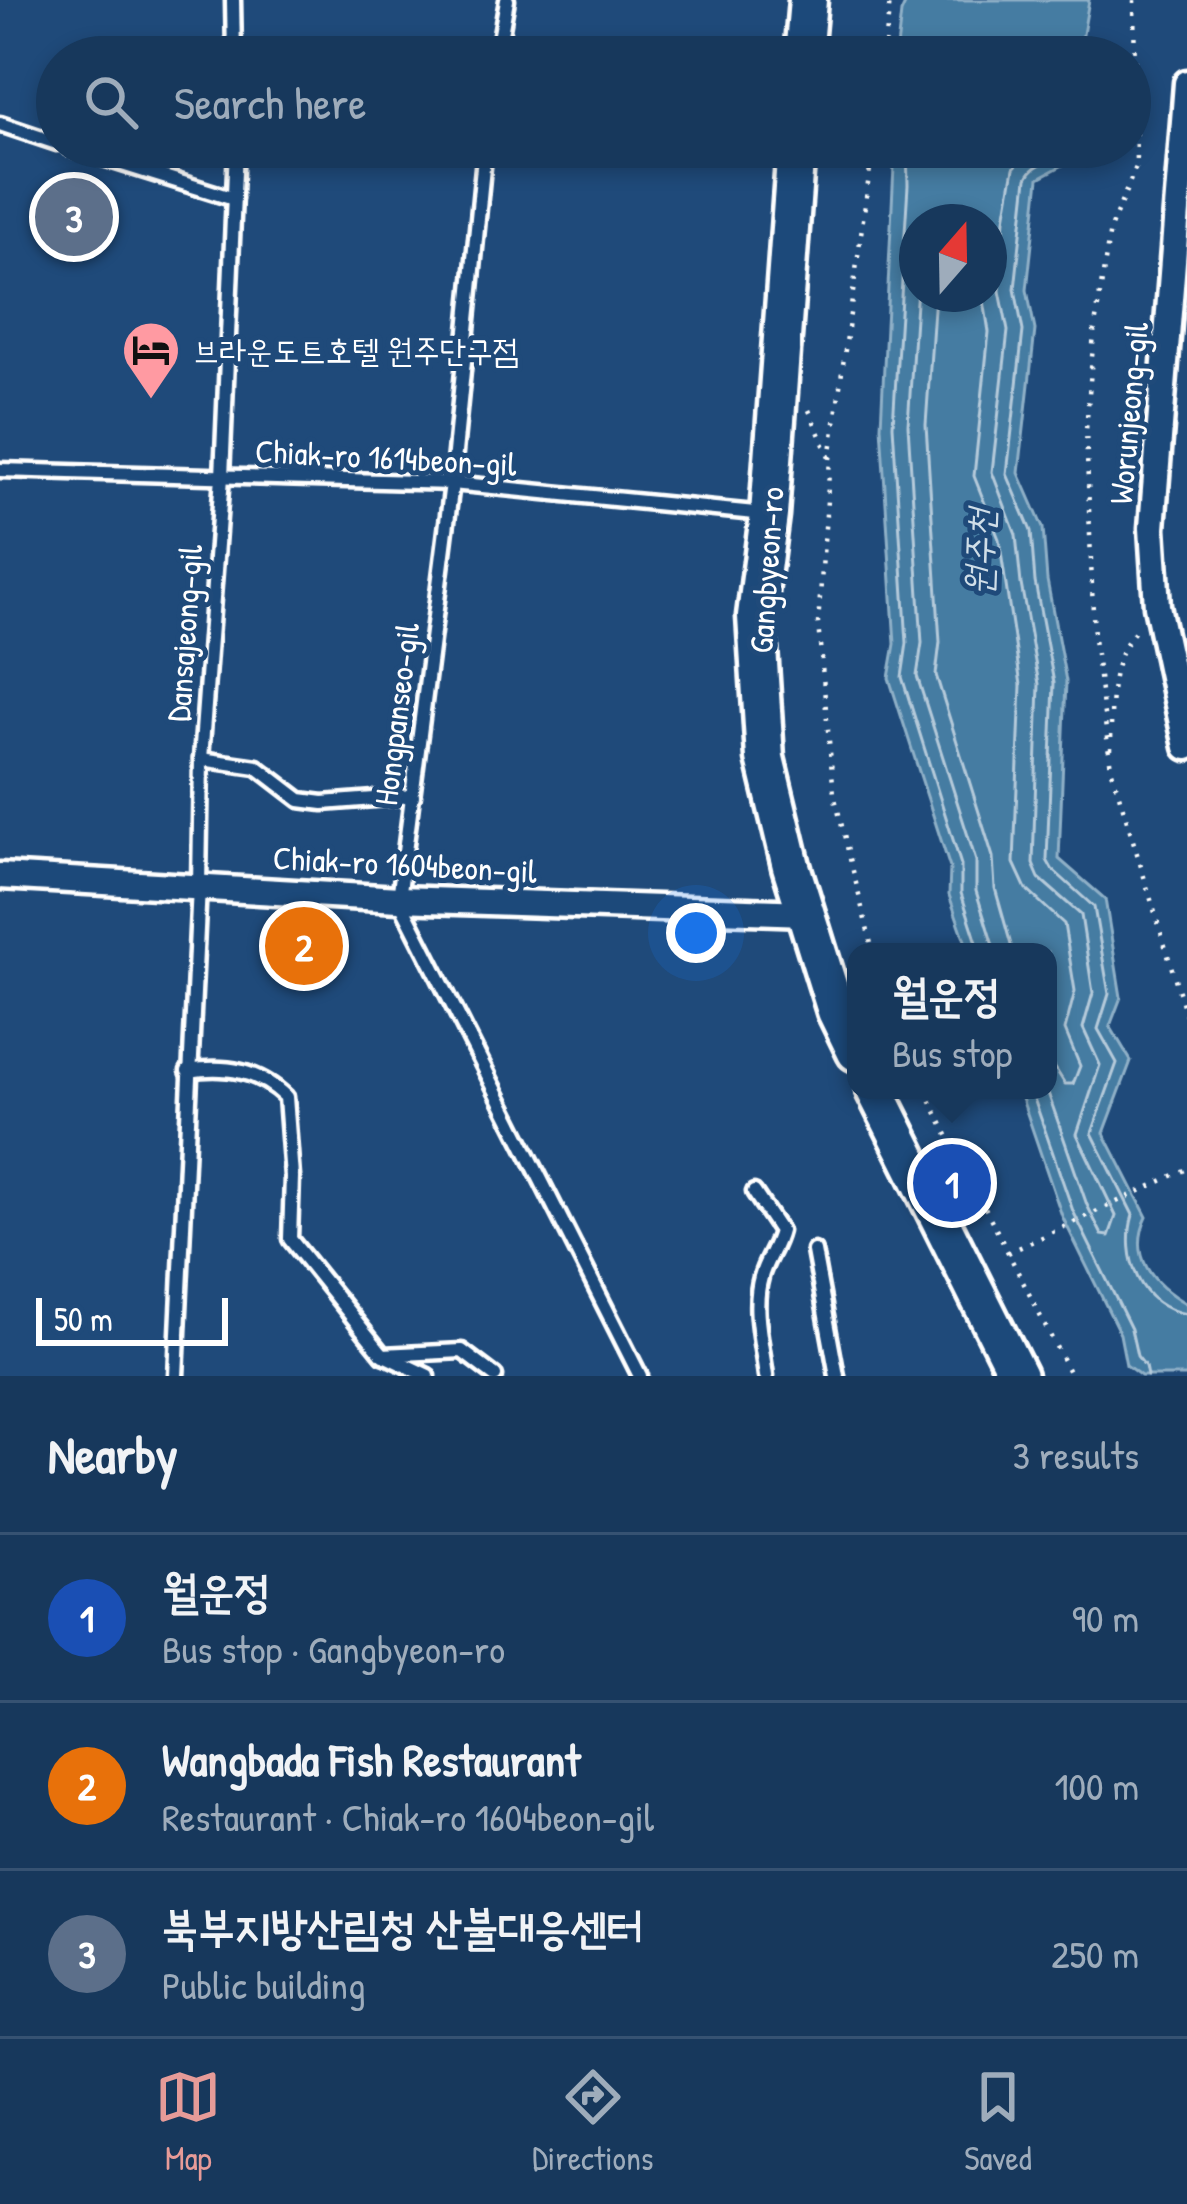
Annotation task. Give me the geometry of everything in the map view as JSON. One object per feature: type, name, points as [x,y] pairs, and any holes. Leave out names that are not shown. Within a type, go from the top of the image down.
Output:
[{"type":"street","points":[[805,36],[808,0]]},
{"type":"street","name":"Worunjeong-gil","points":[[1186,733],[1157,606],[1152,528],[1187,82]]},
{"type":"street","name":"Gangbyeon-ro","points":[[794,168],[769,515],[756,616],[765,758],[790,866],[847,1034]]},
{"type":"street","name":"Chiak-ro 1604beon-gil","points":[[0,876],[400,898],[806,913]]},
{"type":"street","points":[[880,1099],[1018,1376]]},
{"type":"lane","points":[[233,0],[234,36]]},
{"type":"lane","points":[[501,36],[507,0]]},
{"type":"lane","points":[[0,124],[36,136]]},
{"type":"lane","points":[[135,168],[234,199]]},
{"type":"lane","name":"Dansajeong-gil","points":[[176,1376],[201,759],[222,477],[235,168]]},
{"type":"lane","name":"Hongpanseo-gil","points":[[400,898],[452,483],[483,168]]},
{"type":"lane","name":"Chiak-ro 1614beon-gil","points":[[0,470],[452,483],[769,515]]},
{"type":"lane","points":[[201,759],[256,767],[300,800],[323,803],[413,796]]},
{"type":"lane","points":[[400,898],[630,1358],[644,1376]]},
{"type":"lane","points":[[188,1071],[231,1069],[267,1078],[286,1097],[292,1177],[290,1239],[383,1355],[428,1376]]},
{"type":"lane","points":[[754,1192],[780,1231],[775,1252],[761,1272],[757,1302],[766,1376]]},
{"type":"lane","points":[[814,1251],[837,1376]]},
{"type":"lane","points":[[383,1355],[462,1351],[495,1376]]},
{"type":"path","points":[[886,36],[890,0]]},
{"type":"path","points":[[1134,0],[1134,36]]},
{"type":"path","points":[[870,168],[830,459],[818,624],[834,794],[871,943]]},
{"type":"path","points":[[1135,168],[1110,229],[1094,333],[1086,430],[1094,639],[1111,768],[1187,1018]]},
{"type":"path","points":[[806,404],[830,459]]},
{"type":"path","points":[[1111,768],[1112,680],[1120,648],[1157,606]]},
{"type":"path","points":[[930,1099],[1070,1376]]},
{"type":"path","points":[[1007,1253],[1187,1169]]},
{"type":"water","points":[[907,0],[1089,0],[1083,36],[898,36]]},
{"type":"water","name":"원주천","points":[[894,168],[1057,168],[1039,178],[1027,290],[1035,330],[1019,473],[1043,528],[1047,580],[1066,681],[1059,859],[1105,899],[1121,997],[1110,1026],[1131,1061],[1104,1133],[1147,1217],[1140,1244],[1147,1268],[1187,1304],[1187,1376],[1141,1376],[1126,1365],[1120,1334],[1062,1216],[1022,1099],[1057,1099],[1057,943],[966,943],[949,895],[950,868],[889,678],[895,644],[881,426]]},
{"type":"place","name":"북부지방산림청 산불대응센터","points":[[74,217]]},
{"type":"place","name":"브라운도트호텔 원주단구점","points":[[151,401]]},
{"type":"place","name":"Wangbada Fish Restaurant","points":[[304,946]]},
{"type":"place","name":"월운정","points":[[952,1183]]}]
